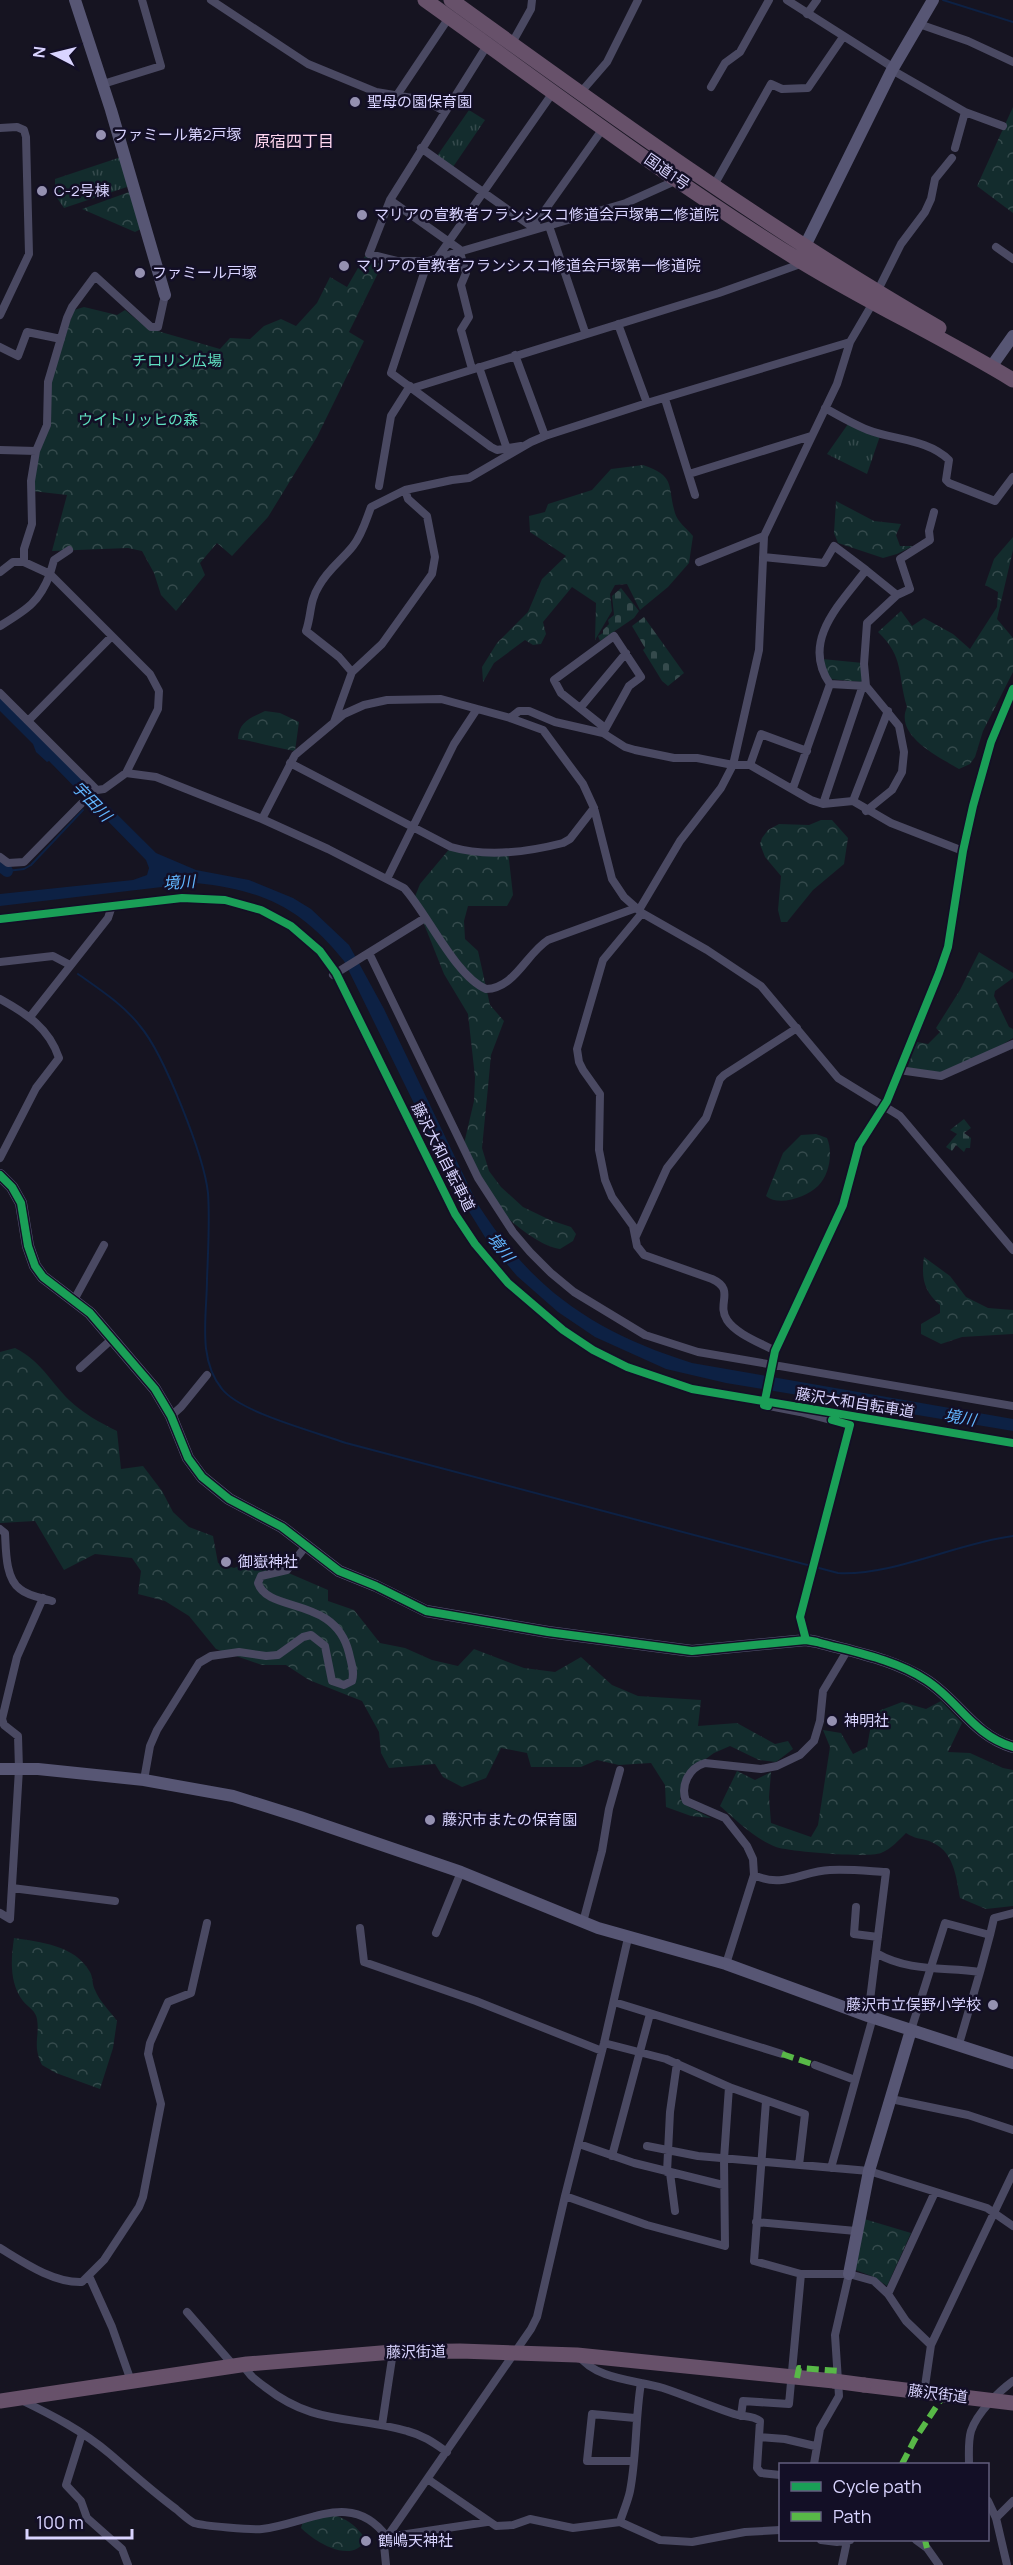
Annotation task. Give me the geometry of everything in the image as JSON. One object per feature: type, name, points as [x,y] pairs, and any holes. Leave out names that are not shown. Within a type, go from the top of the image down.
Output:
[{"type":"highway","name":"国道1号","points":[[425,0],[453,7],[512,43],[713,187],[802,256]]},
{"type":"highway","name":"国道1号","points":[[453,7],[488,44],[677,180],[802,256],[993,364],[1013,380]]},
{"type":"highway","name":"国道1号","points":[[993,364],[1013,371]]},
{"type":"highway","name":"藤沢街道","points":[[0,2401],[238,2365],[335,2355],[393,2352],[516,2352],[577,2355],[834,2381],[1013,2403]]},
{"type":"street","points":[[24,562],[24,549],[32,524],[31,481],[36,451],[47,425],[48,381],[72,307],[95,276],[151,327],[158,327],[165,295],[103,84],[75,0]]},
{"type":"street","points":[[103,84],[161,66],[142,0]]},
{"type":"street","points":[[211,0],[300,60],[376,92],[424,100],[444,111]]},
{"type":"street","points":[[512,43],[531,9],[532,0]]},
{"type":"street","points":[[581,92],[607,62],[638,0]]},
{"type":"street","points":[[711,87],[725,63],[740,52],[769,0]]},
{"type":"street","points":[[787,0],[893,69],[965,112],[1003,126]]},
{"type":"street","points":[[807,14],[817,0]]},
{"type":"street","points":[[379,486],[391,416],[411,387],[719,292],[802,256],[818,216],[893,69],[933,0]]},
{"type":"street","points":[[397,95],[453,7]]},
{"type":"street","points":[[919,24],[968,41],[1013,62]]},
{"type":"street","points":[[713,187],[771,84],[782,89],[808,88],[843,37]]},
{"type":"street","points":[[488,44],[390,200],[369,254],[397,261],[428,261],[534,228],[549,226],[626,203],[677,180]]},
{"type":"street","points":[[438,258],[554,91]]},
{"type":"street","points":[[956,148],[965,112]]},
{"type":"street","points":[[0,128],[17,127],[24,130],[26,137],[29,254],[1,311]]},
{"type":"street","points":[[534,228],[604,128]]},
{"type":"street","points":[[421,148],[534,228]]},
{"type":"street","points":[[775,1351],[729,1322],[722,1306],[726,1293],[722,1285],[712,1279],[644,1255],[638,1246],[633,1226],[612,1197],[605,1180],[599,1150],[600,1094],[583,1071],[577,1053],[581,1032],[603,960],[639,910],[680,841],[722,788],[733,765],[759,650],[764,536],[837,384],[850,342],[876,296],[901,244],[925,212],[931,199],[935,178],[952,158]]},
{"type":"street","points":[[390,200],[459,249],[466,273],[461,285],[469,316],[461,330],[507,449]]},
{"type":"street","points":[[549,226],[585,332]]},
{"type":"street","points":[[996,248],[1013,259]]},
{"type":"street","points":[[428,261],[391,373],[491,447],[507,449],[524,446]]},
{"type":"street","points":[[618,324],[647,403]]},
{"type":"street","points":[[0,347],[18,356],[27,332],[61,339]]},
{"type":"street","points":[[993,364],[1013,336]]},
{"type":"street","points":[[352,672],[339,657],[306,631],[311,616],[310,603],[330,568],[352,546],[364,526],[371,507],[405,490],[469,478],[545,436],[850,342]]},
{"type":"street","points":[[514,355],[545,436]]},
{"type":"street","points":[[665,399],[695,495]]},
{"type":"street","points":[[825,408],[870,430],[909,440],[934,450],[948,460],[946,480],[949,483],[989,499],[995,501],[1013,477]]},
{"type":"street","points":[[689,474],[811,436]]},
{"type":"street","points":[[0,450],[36,451]]},
{"type":"street","points":[[333,722],[352,672],[382,644],[432,574],[435,557],[427,516],[408,499],[405,490]]},
{"type":"street","points":[[823,804],[865,686],[867,623],[897,595],[910,589],[900,559],[930,540],[929,531],[934,512]]},
{"type":"street","points":[[699,562],[764,536]]},
{"type":"street","points":[[764,557],[824,563],[834,546],[897,595]]},
{"type":"street","points":[[0,626],[25,611],[36,601],[50,574],[54,560],[69,550]]},
{"type":"street","points":[[0,572],[13,562],[24,562],[50,574],[150,674],[159,691],[158,709],[126,773],[104,789],[98,790],[0,693]]},
{"type":"street","points":[[866,570],[824,626],[819,650],[825,678],[830,684],[865,686],[899,726],[904,742],[902,772],[888,795],[866,811]]},
{"type":"street","points":[[604,730],[629,686],[641,676],[614,636],[554,680],[561,693],[581,707],[604,730],[625,747],[733,765],[750,765],[811,800],[823,804],[853,801],[866,811],[891,823],[963,851]]},
{"type":"street","points":[[28,721],[111,637]]},
{"type":"street","points":[[581,707],[626,653]]},
{"type":"street","points":[[793,788],[830,684]]},
{"type":"street","points":[[806,1641],[800,1617],[850,1425],[764,1405],[771,1365],[775,1351],[843,1205],[859,1145],[884,1105],[929,999],[948,947],[963,851],[991,742],[1013,689]]},
{"type":"street","points":[[262,819],[290,763],[302,749],[333,722],[355,709],[387,700],[430,698],[510,718],[543,730],[583,784],[594,808],[612,879],[624,897],[639,910],[707,950],[761,986],[838,1078],[900,1116],[1013,1250]]},
{"type":"street","points":[[387,879],[454,744],[477,709]]},
{"type":"street","points":[[510,718],[519,711],[529,711],[555,722],[604,730]]},
{"type":"street","points":[[853,801],[888,711]]},
{"type":"street","points":[[750,765],[761,734],[807,752]]},
{"type":"street","points":[[290,763],[451,847],[470,852],[508,851],[563,843],[570,838],[594,808]]},
{"type":"street","points":[[126,773],[156,777],[262,819],[404,888],[469,978],[479,986],[490,989],[498,987],[511,978],[536,949],[548,940],[639,910]]},
{"type":"street","points":[[0,858],[8,864],[24,862],[81,804]]},
{"type":"street","points":[[30,1017],[108,918],[112,906]]},
{"type":"street","points":[[336,974],[425,918]]},
{"type":"street","points":[[368,953],[478,1178],[513,1232],[530,1252],[574,1292],[645,1335],[698,1352],[1013,1406]]},
{"type":"street","points":[[0,962],[52,956],[70,965]]},
{"type":"street","points":[[0,999],[30,1017],[51,1038],[59,1058],[33,1094],[0,1158]]},
{"type":"street","points":[[636,1236],[667,1168],[706,1118],[720,1079],[797,1028]]},
{"type":"street","points":[[899,1070],[941,1076],[1013,1044]]},
{"type":"street","points":[[0,1175],[12,1187],[21,1203],[28,1246],[35,1266],[50,1283],[74,1300],[112,1339],[155,1389],[171,1416],[188,1458],[207,1482],[230,1499],[282,1527],[339,1571],[376,1586],[418,1608],[436,1613],[676,1650],[714,1651],[806,1641],[847,1651],[889,1662],[916,1674],[940,1691],[985,1735],[1013,1747]]},
{"type":"street","points":[[74,1300],[104,1245]]},
{"type":"street","points":[[80,1368],[112,1339]]},
{"type":"street","points":[[171,1416],[182,1407],[207,1375]]},
{"type":"street","points":[[0,1530],[5,1533],[4,1562],[14,1584],[21,1591],[48,1600],[17,1657],[2,1719],[4,1725],[18,1736],[19,1768],[10,1919],[0,1912]]},
{"type":"street","points":[[144,1780],[150,1746],[157,1730],[196,1667],[207,1657],[239,1652],[266,1656],[278,1655],[303,1637],[311,1635],[324,1646],[332,1681],[344,1685],[352,1681],[353,1673],[345,1641],[335,1625],[313,1611],[270,1597],[259,1588],[261,1576],[286,1570],[306,1546]]},
{"type":"street","points":[[726,1964],[754,1875],[750,1852],[728,1821],[712,1811],[686,1801],[684,1795],[687,1778],[697,1765],[705,1763],[761,1769],[777,1766],[800,1755],[814,1741],[820,1721],[820,1701],[823,1691],[847,1651]]},
{"type":"street","points":[[0,1769],[19,1768],[144,1780],[202,1789],[255,1803],[460,1872],[628,1938],[726,1964],[871,2017],[1013,2063]]},
{"type":"street","points":[[583,1922],[620,1770]]},
{"type":"street","points":[[754,1875],[766,1881],[777,1882],[828,1870],[886,1872],[871,2017],[831,2168]]},
{"type":"street","points":[[436,1932],[460,1872]]},
{"type":"street","points":[[12,1888],[115,1901]]},
{"type":"street","points":[[856,1907],[854,1934],[878,1937]]},
{"type":"street","points":[[959,2044],[994,1918],[1013,1913]]},
{"type":"street","points":[[0,2248],[32,2267],[66,2280],[82,2282],[104,2260],[140,2207],[161,2104],[148,2054],[150,2043],[168,2002],[191,1993],[207,1923]]},
{"type":"street","points":[[814,2463],[815,2446],[820,2428],[839,2396],[836,2335],[869,2171],[945,1923],[990,1935]]},
{"type":"street","points":[[360,1928],[364,1962],[603,2047],[641,2052],[677,2063],[729,2088],[805,2114],[799,2166]]},
{"type":"street","points":[[386,2565],[384,2545],[387,2537],[429,2480],[537,2318],[628,1938]]},
{"type":"street","points":[[876,1953],[894,1963],[932,1969],[948,1968],[980,1972]]},
{"type":"street","points":[[614,2002],[782,2054]]},
{"type":"street","points":[[612,2156],[650,2014]]},
{"type":"street","points":[[675,2211],[669,2172],[670,2112],[677,2063]]},
{"type":"street","points":[[814,2065],[855,2080]]},
{"type":"street","points":[[565,2196],[647,2225],[725,2246],[723,2185],[729,2088]]},
{"type":"street","points":[[891,2099],[968,2115],[1013,2130]]},
{"type":"street","points":[[766,2101],[754,2261],[801,2274],[849,2274],[874,2281],[888,2294],[906,2321],[931,2345]]},
{"type":"street","points":[[579,2144],[612,2156],[723,2185]]},
{"type":"street","points":[[647,2146],[724,2159],[869,2171],[994,2212],[1013,2226]]},
{"type":"street","points":[[924,2393],[931,2345],[1013,2173]]},
{"type":"street","points":[[888,2294],[934,2192]]},
{"type":"street","points":[[756,2222],[856,2231]]},
{"type":"street","points":[[741,2416],[743,2401],[789,2404],[801,2274]]},
{"type":"street","points":[[89,2276],[112,2327],[131,2381]]},
{"type":"street","points":[[187,2312],[238,2365],[284,2402],[323,2417],[382,2425],[425,2437],[447,2452]]},
{"type":"street","points":[[382,2425],[393,2352]]},
{"type":"street","points":[[577,2355],[584,2363],[598,2371],[662,2388],[741,2416],[756,2417],[760,2421],[757,2468],[761,2473],[779,2475]]},
{"type":"street","points":[[969,2463],[971,2430],[992,2401],[1013,2381]]},
{"type":"street","points":[[620,2522],[630,2492],[634,2461],[635,2418],[641,2383]]},
{"type":"street","points":[[18,2398],[62,2421],[109,2453],[136,2479],[194,2523],[260,2530],[289,2524],[317,2514],[354,2513],[371,2519],[387,2537]]},
{"type":"street","points":[[634,2461],[587,2461],[592,2414],[635,2418]]},
{"type":"street","points":[[82,2434],[66,2485],[81,2501],[87,2518],[122,2549],[128,2565]]},
{"type":"street","points":[[759,2437],[784,2439],[815,2446]]},
{"type":"street","points":[[429,2480],[496,2526],[513,2525],[530,2519],[573,2529],[620,2522],[660,2540],[692,2542],[746,2532],[779,2530]]},
{"type":"street","points":[[996,2518],[1013,2501]]},
{"type":"street","points":[[989,2505],[996,2518],[1006,2565]]},
{"type":"street","points":[[387,2537],[487,2522]]},
{"type":"street","points":[[842,2565],[848,2541]]},
{"type":"street","points":[[920,2541],[939,2565]]},
{"type":"green space","points":[[1013,107],[1013,213],[977,186]]},
{"type":"green space","points":[[469,110],[485,120],[453,167],[437,156]]},
{"type":"green space","points":[[121,157],[130,186],[64,208],[55,195],[55,179]]},
{"type":"green space","points":[[129,192],[141,229],[135,232],[82,209]]},
{"type":"green space","points":[[365,256],[382,265],[349,332],[364,341],[317,437],[268,517],[232,556],[217,543],[200,563],[205,575],[176,611],[161,595],[154,573],[142,551],[128,548],[52,551],[67,495],[32,491],[36,451],[47,425],[48,382],[74,310],[84,307],[117,315],[125,310],[147,328],[220,349],[230,338],[250,339],[264,326],[281,319],[296,326],[317,303],[330,277],[347,287]]},
{"type":"green space","points":[[848,424],[880,436],[867,474],[827,454]]},
{"type":"green space","points":[[643,465],[654,469],[666,478],[676,516],[693,536],[689,563],[668,587],[640,610],[627,584],[615,585],[610,594],[612,611],[595,640],[596,603],[572,587],[543,622],[546,634],[541,644],[533,645],[525,640],[494,663],[483,682],[482,667],[497,643],[528,612],[542,579],[566,556],[530,532],[529,516],[545,512],[548,504],[592,490],[611,469]]},
{"type":"green space","points":[[836,501],[874,521],[901,524],[896,535],[900,546],[913,546],[883,558],[838,543],[834,533]]},
{"type":"green space","points":[[1013,537],[1013,550],[997,619],[1013,638],[1013,672],[983,731],[975,757],[970,764],[959,769],[930,752],[912,736],[905,717],[907,707],[899,667],[893,650],[878,632],[901,611],[912,626],[924,618],[953,634],[970,649],[997,607],[998,592],[985,585],[994,559]]},
{"type":"green space","points":[[621,588],[639,611],[634,618],[600,641],[598,636],[603,633],[609,624],[608,620],[614,615],[612,596]]},
{"type":"green space","points":[[644,617],[684,673],[668,686],[662,681],[643,650],[645,648],[632,626]]},
{"type":"green space","points":[[822,659],[863,663],[861,682],[829,679]]},
{"type":"green space","points":[[265,711],[280,713],[299,722],[295,751],[238,739],[243,724]]},
{"type":"green space","points":[[821,820],[832,820],[848,838],[844,864],[813,890],[787,922],[781,922],[778,910],[781,876],[765,857],[760,844],[762,838],[768,830],[779,824],[809,825]]},
{"type":"green space","points":[[451,847],[508,851],[513,895],[507,906],[468,906],[464,921],[465,939],[478,951],[490,1005],[504,1021],[491,1055],[482,1148],[489,1171],[501,1187],[523,1207],[571,1227],[576,1234],[573,1241],[560,1249],[533,1237],[498,1208],[484,1188],[463,1148],[474,1101],[475,1077],[468,1014],[444,974],[414,899],[420,884]]},
{"type":"green space","points":[[979,952],[1013,973],[1013,978],[995,991],[994,996],[1009,1027],[1013,1029],[1013,1038],[976,1061],[946,1075],[906,1071],[917,1042],[928,1044],[940,1032],[936,1028],[960,990]]},
{"type":"green space","points":[[964,1119],[971,1128],[964,1133],[971,1138],[970,1148],[966,1148],[964,1152],[956,1145],[952,1151],[946,1147],[957,1134],[950,1130]]},
{"type":"green space","points":[[816,1134],[827,1138],[830,1150],[828,1169],[818,1186],[800,1197],[785,1201],[766,1196],[783,1153],[801,1135]]},
{"type":"green space","points":[[924,1257],[950,1276],[966,1297],[988,1308],[1013,1310],[1013,1334],[962,1337],[941,1344],[921,1334],[921,1324],[940,1313],[940,1305],[930,1295],[925,1284]]},
{"type":"green space","points":[[15,1348],[39,1365],[75,1405],[117,1431],[121,1469],[143,1466],[162,1491],[173,1512],[189,1527],[213,1536],[218,1563],[234,1568],[256,1559],[328,1590],[328,1601],[354,1610],[380,1643],[405,1648],[432,1660],[458,1666],[474,1649],[524,1668],[555,1672],[581,1657],[612,1685],[638,1696],[701,1700],[698,1726],[737,1723],[775,1744],[788,1741],[793,1749],[776,1762],[759,1760],[730,1746],[714,1753],[685,1774],[680,1799],[689,1807],[711,1818],[691,1816],[666,1807],[665,1785],[651,1763],[619,1765],[597,1760],[581,1767],[531,1767],[527,1753],[501,1748],[486,1778],[462,1787],[443,1777],[435,1764],[389,1768],[381,1753],[379,1732],[362,1701],[309,1680],[286,1665],[262,1665],[216,1649],[189,1616],[165,1601],[138,1594],[141,1571],[132,1558],[95,1554],[64,1570],[35,1521],[0,1523],[0,1352]]},
{"type":"green space","points":[[941,1701],[962,1723],[948,1752],[970,1753],[1003,1768],[1013,1770],[1013,1906],[986,1909],[960,1898],[949,1857],[937,1845],[906,1833],[881,1853],[846,1855],[797,1851],[776,1847],[761,1839],[720,1806],[737,1771],[755,1780],[771,1772],[769,1797],[771,1823],[811,1837],[818,1825],[830,1747],[823,1730],[841,1733],[853,1754],[867,1747],[876,1712],[902,1702],[926,1709]]},
{"type":"green space","points":[[14,1938],[46,1943],[66,1950],[83,1963],[90,1972],[97,1994],[117,2021],[113,2048],[100,2089],[56,2073],[42,2065],[37,2052],[36,2016],[18,1994],[13,1979]]},
{"type":"green space","points":[[861,2218],[911,2233],[887,2286],[874,2277],[850,2268]]},
{"type":"green space","points":[[314,2512],[349,2522],[366,2539],[360,2547],[352,2550],[344,2551],[325,2545],[301,2528],[303,2521]]},
{"type":"water","points":[[0,698],[156,853],[196,870],[249,880],[293,898],[311,909],[349,945],[384,1009],[477,1203],[498,1234],[520,1260],[543,1284],[568,1304],[595,1322],[625,1337],[692,1363],[1013,1419],[1013,1431],[726,1383],[666,1369],[595,1337],[558,1312],[517,1276],[488,1242],[460,1197],[344,961],[312,927],[296,915],[261,897],[220,886],[196,883],[0,906],[0,894],[133,880],[147,875],[149,868],[146,860],[49,761],[47,762],[36,752],[33,744],[0,711]]},
{"type":"waterway","points":[[943,0],[1013,22]]},
{"type":"waterway","name":"宇田川","points":[[7,871],[24,869],[31,865],[83,810]]},
{"type":"waterway","points":[[0,865],[7,871]]},
{"type":"waterway","points":[[78,974],[119,1004],[140,1026],[150,1040],[171,1081],[191,1131],[208,1193],[206,1351],[214,1377],[222,1389],[245,1406],[280,1421],[346,1443],[838,1573],[859,1573],[881,1569],[1013,1536]]},
{"type":"marked path","points":[[782,2054],[815,2065]]},
{"type":"marked path","points":[[797,2378],[799,2368],[839,2371]]},
{"type":"marked path","points":[[903,2463],[915,2439],[944,2395]]},
{"type":"marked path","points":[[925,2541],[927,2548]]},
{"type":"cycle path","points":[[768,1406],[764,1405],[775,1351],[843,1205],[859,1145],[887,1101],[948,947],[963,851],[973,806],[991,742],[1013,689]]},
{"type":"cycle path","name":"藤沢大和自転車道","points":[[0,919],[182,898],[225,900],[261,910],[291,926],[320,951],[336,973],[455,1214],[475,1244],[508,1283],[563,1330],[593,1350],[627,1367],[692,1389],[1013,1443]]},
{"type":"cycle path","points":[[0,1175],[12,1187],[21,1203],[28,1246],[35,1266],[43,1277],[90,1313],[155,1389],[171,1416],[188,1458],[202,1477],[229,1499],[282,1527],[339,1571],[376,1586],[426,1611],[548,1632],[692,1651],[806,1640],[817,1642],[887,1661],[914,1673],[938,1688],[987,1734],[1013,1747]]},
{"type":"cycle path","name":"藤沢大和自転車道","points":[[806,1640],[800,1617],[850,1425],[832,1420]]},
{"type":"place","name":"聖母の園保育園","points":[[355,102]]},
{"type":"place","name":"ファミール第2戸塚","points":[[101,135]]},
{"type":"place","name":"C-2号棟","points":[[42,191]]},
{"type":"place","name":"マリアの宣教者フランシスコ修道会戸塚第二修道院","points":[[362,215]]},
{"type":"place","name":"マリアの宣教者フランシスコ修道会戸塚第一修道院","points":[[344,266]]},
{"type":"place","name":"ファミール戸塚","points":[[140,273]]},
{"type":"place","name":"御嶽神社","points":[[226,1562]]},
{"type":"place","name":"神明社","points":[[832,1721]]},
{"type":"place","name":"藤沢市またの保育園","points":[[430,1820]]},
{"type":"place","name":"藤沢市立俣野小学校","points":[[993,2005]]},
{"type":"place","name":"鶴嶋天神社","points":[[366,2541]]},
{"type":"district","name":"原宿四丁目","points":[[294,141]]},
{"type":"park label","name":"チロリン広場","points":[[177,361]]},
{"type":"park label","name":"ウイトリッヒの森","points":[[138,420]]},
{"type":"water label","name":"境川","points":[[179,882]]},
{"type":"water label","name":"境川","points":[[501,1247]]},
{"type":"water label","name":"境川","points":[[960,1417]]}]
